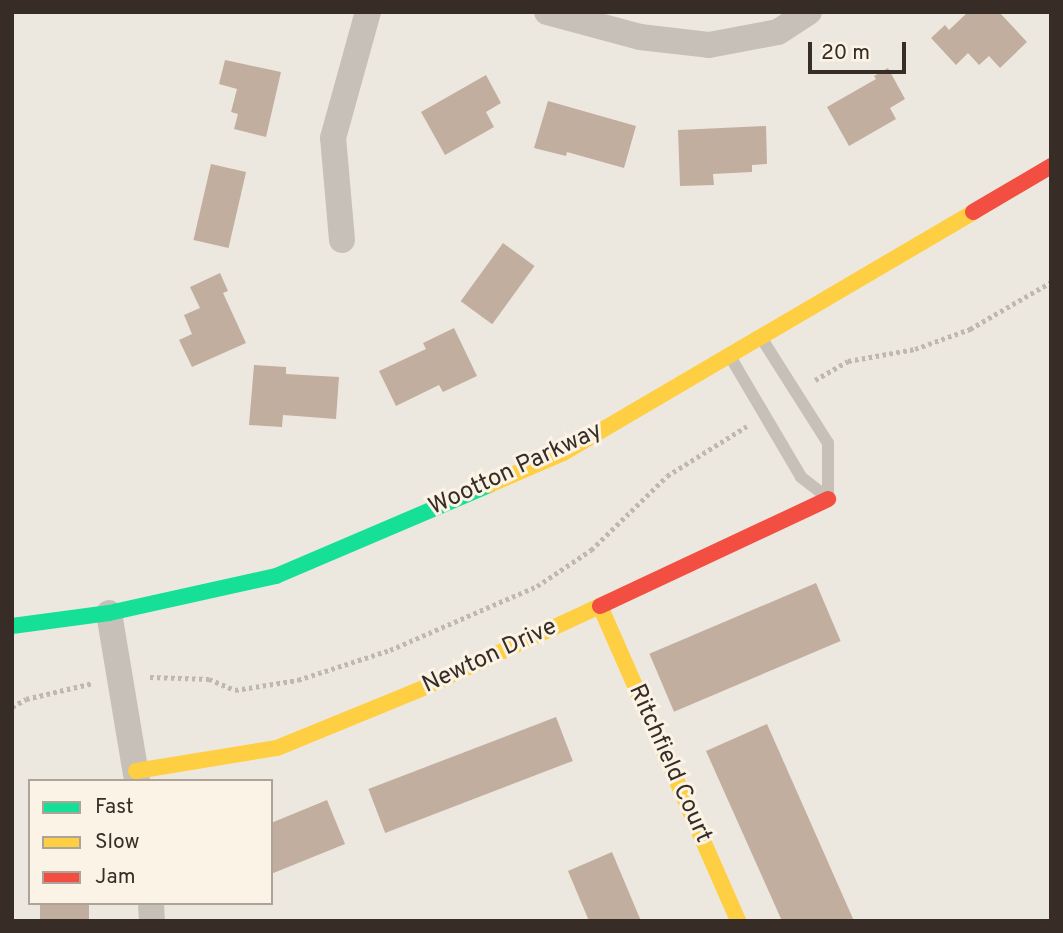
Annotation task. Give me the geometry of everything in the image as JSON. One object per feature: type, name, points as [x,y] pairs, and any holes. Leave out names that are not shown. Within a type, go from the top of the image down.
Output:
[{"type":"main road","name":"Wootton Parkway","points":[[12,626],[109,613],[276,576],[563,453],[1051,166]]},
{"type":"main road","name":"Newton Drive","points":[[137,776],[277,748],[423,688],[828,499]]},
{"type":"main road","name":"Ritchfield Court","points":[[600,607],[738,921]]},
{"type":"street","points":[[342,240],[333,138],[368,12]]},
{"type":"street","points":[[547,12],[640,37],[709,45],[778,32],[809,12]]},
{"type":"street","points":[[109,613],[137,776]]},
{"type":"lane","points":[[760,337],[828,443],[828,499]]},
{"type":"lane","points":[[729,355],[802,477],[828,499]]},
{"type":"path","points":[[795,393],[848,361],[915,349],[970,329],[1051,282]]},
{"type":"path","points":[[12,707],[26,699],[119,676],[209,679],[235,690],[298,680],[390,650],[537,586],[591,550],[667,475],[714,449],[764,414]]},
{"type":"building","points":[[968,12],[999,12],[1027,42],[1000,68],[989,56],[979,65],[968,53],[956,65],[931,38],[945,25],[949,30]]},
{"type":"building","points":[[225,60],[281,72],[266,137],[234,129],[238,114],[231,112],[237,89],[219,84]]},
{"type":"building","points":[[888,68],[905,99],[890,108],[896,119],[849,146],[827,107],[876,79],[874,76]]},
{"type":"building","points":[[486,75],[501,103],[486,112],[494,127],[445,155],[421,112]]},
{"type":"building","points":[[548,101],[636,126],[624,168],[567,152],[566,156],[534,148]]},
{"type":"building","points":[[766,126],[767,164],[752,165],[752,172],[713,174],[714,185],[680,186],[678,130]]},
{"type":"building","points":[[211,164],[246,172],[229,248],[193,240]]},
{"type":"building","points":[[503,243],[535,266],[492,324],[461,301]]},
{"type":"building","points":[[220,273],[228,291],[223,293],[246,343],[192,367],[179,340],[192,334],[184,315],[200,308],[190,287]]},
{"type":"building","points":[[454,328],[477,376],[443,392],[439,385],[396,406],[379,371],[426,349],[423,343]]},
{"type":"building","points":[[254,365],[286,367],[286,374],[339,377],[336,419],[283,415],[282,427],[249,425]]},
{"type":"building","points":[[816,583],[841,641],[674,712],[649,654]]},
{"type":"building","points":[[556,717],[573,761],[385,833],[368,789]]},
{"type":"building","points":[[767,724],[854,921],[782,921],[706,751]]},
{"type":"building","points":[[327,800],[345,844],[273,873],[273,822]]},
{"type":"building","points":[[612,852],[641,921],[589,921],[568,871]]},
{"type":"building","points":[[40,905],[89,905],[89,921],[40,921]]},
{"type":"traffic: fast","points":[[12,626],[109,613],[276,576],[489,485]]},
{"type":"traffic: slow","points":[[489,485],[563,453],[973,212]]},
{"type":"traffic: slow","points":[[600,606],[738,921]]},
{"type":"traffic: slow","points":[[136,771],[277,748],[423,688],[600,606]]},
{"type":"traffic: jam","points":[[973,212],[1051,166]]},
{"type":"traffic: jam","points":[[600,606],[828,499]]}]
